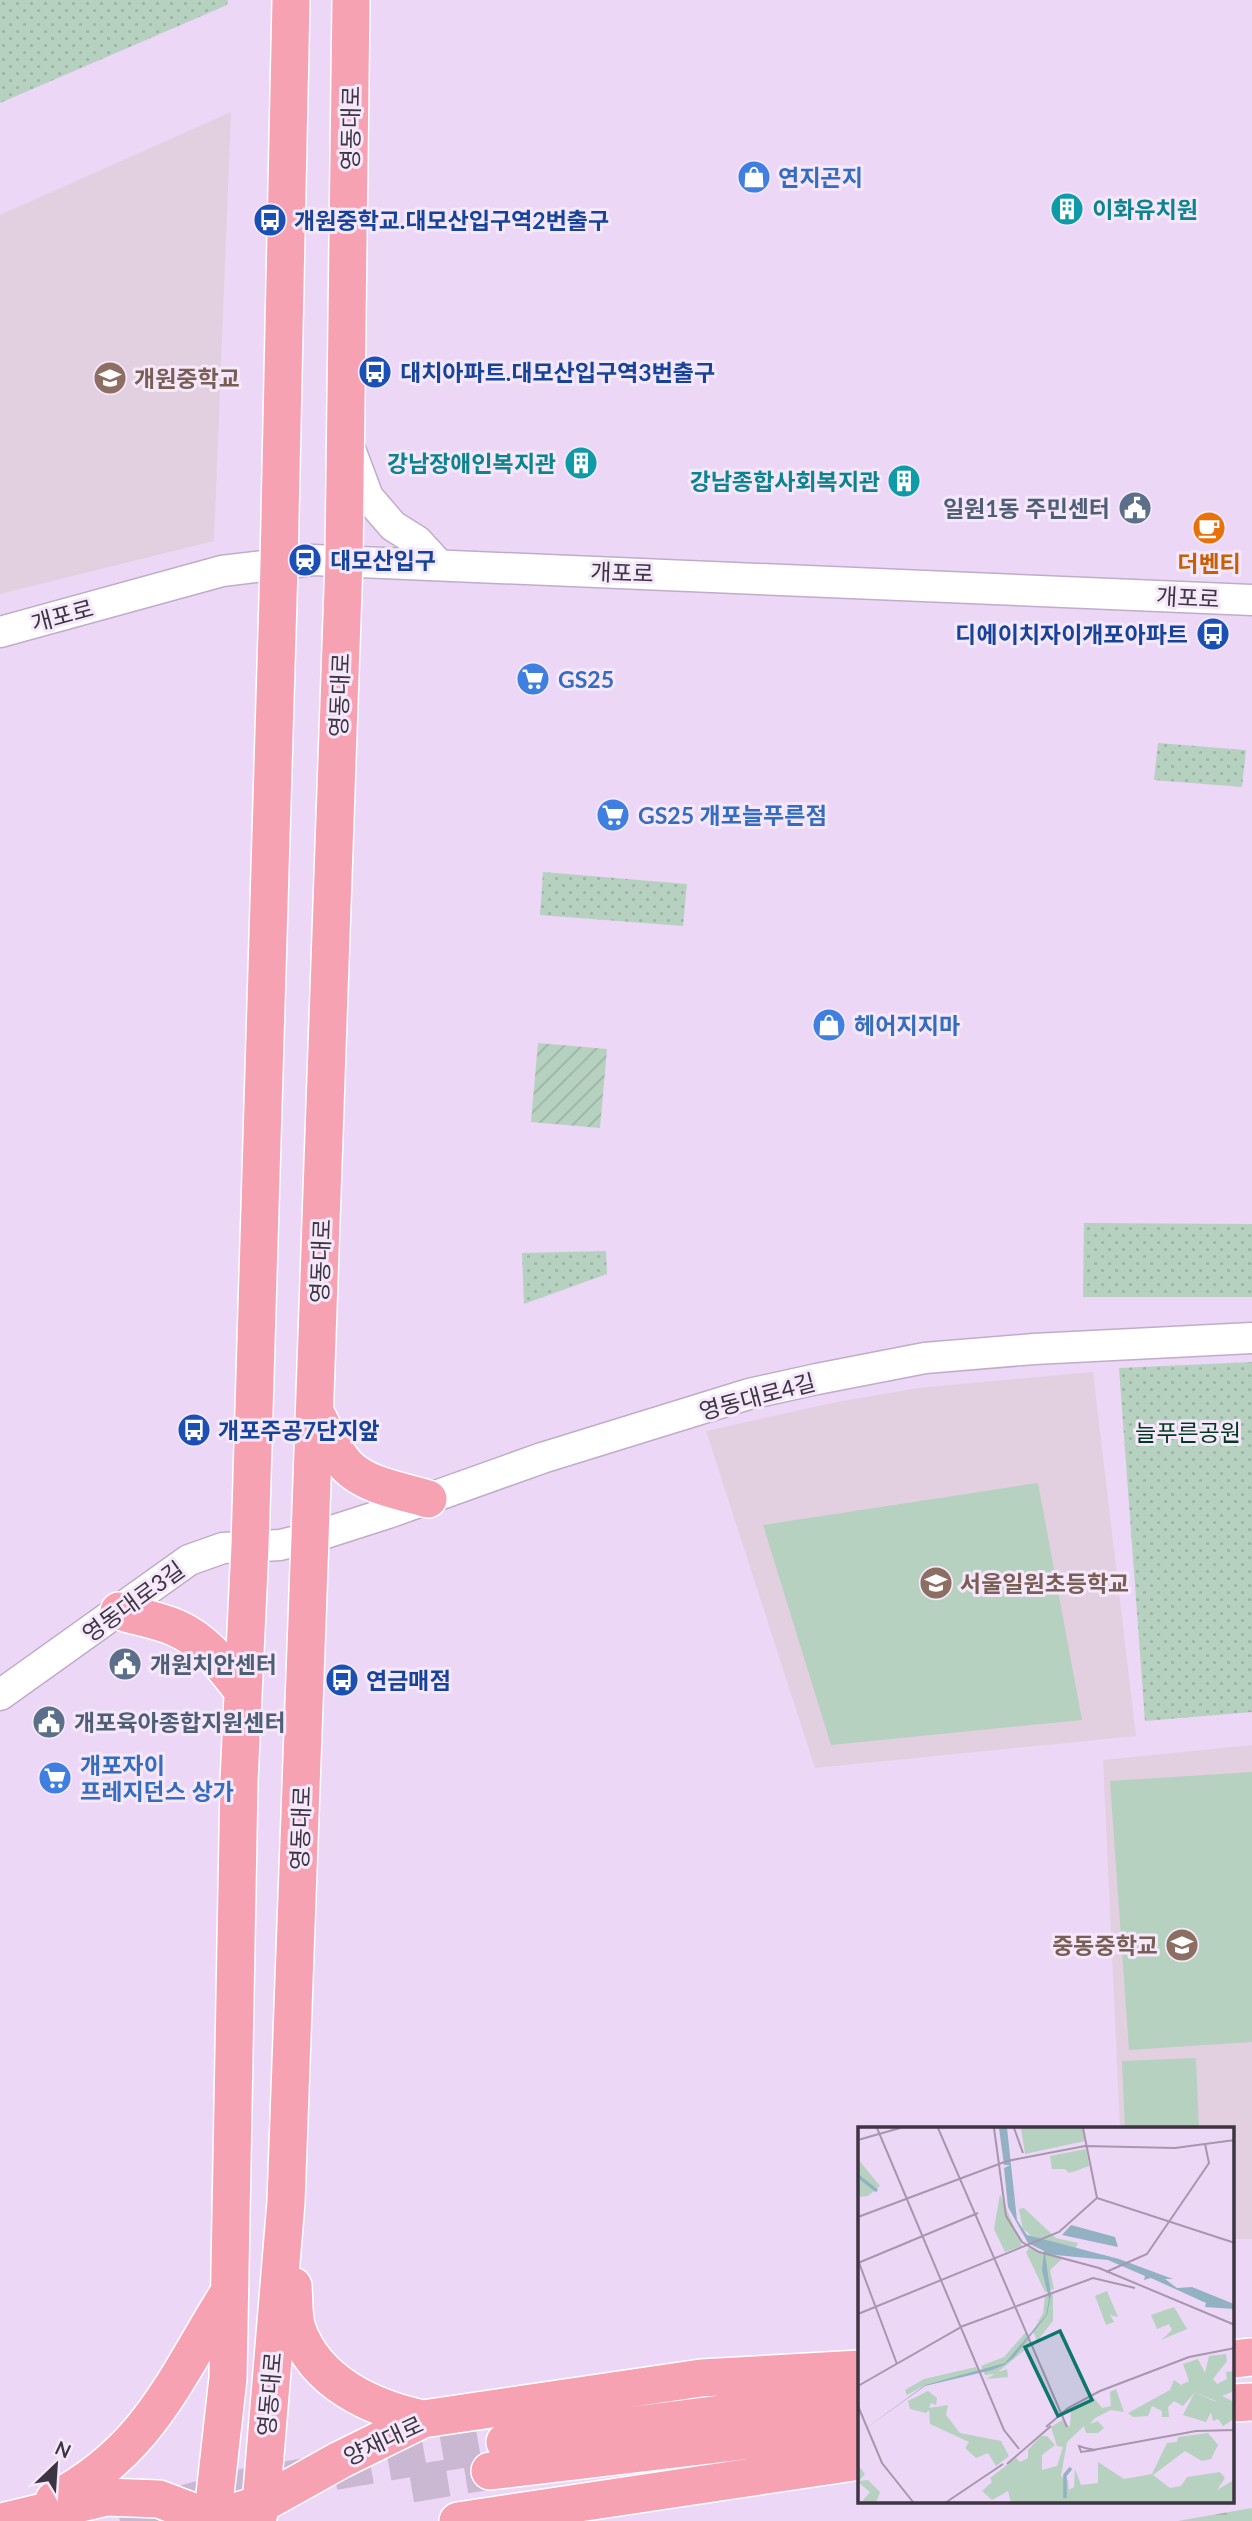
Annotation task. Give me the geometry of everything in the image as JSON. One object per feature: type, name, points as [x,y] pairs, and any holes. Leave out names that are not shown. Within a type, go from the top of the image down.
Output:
[{"type":"main road","name":"영동대로","points":[[259,2512],[286,2202],[280,1543],[279,565],[290,0]]},
{"type":"main road","name":"영동대로","points":[[212,2520],[228,2378],[238,1822],[243,1691],[315,1411],[344,560],[351,0]]},
{"type":"main road","points":[[315,1411],[335,1451],[348,1468],[372,1482],[428,1499]]},
{"type":"main road","points":[[119,1611],[175,1627],[192,1636],[211,1651],[243,1691]]},
{"type":"main road","points":[[286,2202],[296,2327],[308,2349],[332,2378],[363,2400],[386,2410],[424,2419]]},
{"type":"main road","points":[[16,2520],[71,2491],[103,2468],[146,2427],[169,2395],[228,2293]]},
{"type":"main road","points":[[1234,2353],[1252,2355]]},
{"type":"main road","points":[[1234,2359],[1252,2355]]},
{"type":"main road","name":"양재대로","points":[[212,2520],[259,2512],[340,2460],[424,2419],[701,2378],[858,2368]]},
{"type":"main road","points":[[858,2396],[497,2456],[858,2427]]},
{"type":"main road","points":[[458,2521],[858,2461]]},
{"type":"main road","points":[[16,2520],[106,2497],[159,2499],[212,2520]]},
{"type":"street","points":[[346,437],[368,497],[393,526],[417,541],[439,565]]},
{"type":"street","name":"개포로","points":[[0,632],[222,571],[313,560],[1252,600]]},
{"type":"street","name":"영동대로4길","points":[[280,1543],[428,1499],[542,1458],[749,1394],[925,1359],[1034,1349],[1252,1338]]},
{"type":"street","name":"영동대로3길","points":[[0,1695],[189,1560],[223,1548],[280,1543]]},
{"type":"shaded area","name":"개원중학교","points":[[231,112],[214,541],[0,594],[0,215]]},
{"type":"shaded area","name":"서울일원초등학교","points":[[1093,1372],[1136,1736],[815,1768],[706,1431],[837,1402],[918,1388]]},
{"type":"shaded area","name":"중동중학교","points":[[1252,1745],[1252,2239],[1234,2239],[1234,2127],[1120,2127],[1103,1760]]},
{"type":"green space","points":[[0,0],[228,0],[227,5],[0,103]]},
{"type":"green space","points":[[1158,743],[1246,750],[1242,787],[1154,780]]},
{"type":"green space","points":[[543,872],[687,884],[683,926],[540,915]]},
{"type":"green space","points":[[538,1043],[607,1049],[600,1128],[531,1122]]},
{"type":"green space","points":[[1084,1223],[1252,1224],[1252,1297],[1083,1297]]},
{"type":"green space","points":[[606,1251],[607,1274],[524,1304],[522,1253]]},
{"type":"green space","name":"늘푸른공원","points":[[1252,1362],[1252,1712],[1145,1721],[1119,1368]]},
{"type":"green space","points":[[1038,1483],[1082,1720],[831,1745],[763,1525]]},
{"type":"green space","name":"중동중학교","points":[[1252,1772],[1252,2042],[1129,2050],[1110,1781]]},
{"type":"green space","points":[[1196,2058],[1199,2127],[1125,2127],[1122,2061]]},
{"type":"green space","points":[[1252,2508],[1252,2521],[1178,2521]]},
{"type":"tunnel","points":[[120,2521],[245,2487],[505,2442]]},
{"type":"tunnel","points":[[411,2484],[490,2471]]},
{"type":"place","name":"연지곤지","points":[[754,177]]},
{"type":"place","name":"이화유치원","points":[[1067,209]]},
{"type":"place","name":"개원중학교.대모산입구역2번출구","points":[[270,220]]},
{"type":"place","name":"대치아파트.대모산입구역3번출구","points":[[375,372]]},
{"type":"place","name":"개원중학교","points":[[110,378]]},
{"type":"place","name":"강남장애인복지관","points":[[581,463]]},
{"type":"place","name":"강남종합사회복지관","points":[[904,481]]},
{"type":"place","name":"일원1동 주민센터","points":[[1135,508]]},
{"type":"place","name":"더벤티","points":[[1209,528]]},
{"type":"place","name":"대모산입구","points":[[305,560]]},
{"type":"place","name":"디에이치자이개포아파트","points":[[1213,634]]},
{"type":"place","name":"GS25","points":[[533,679]]},
{"type":"place","name":"GS25 개포늘푸른점","points":[[613,815]]},
{"type":"place","name":"헤어지지마","points":[[829,1025]]},
{"type":"place","name":"개포주공7단지앞","points":[[194,1430]]},
{"type":"place","name":"서울일원초등학교","points":[[936,1583]]},
{"type":"place","name":"개원치안센터","points":[[125,1664]]},
{"type":"place","name":"연금매점","points":[[342,1680]]},
{"type":"place","name":"개포육아종합지원센터","points":[[49,1722]]},
{"type":"place","name":"개포자이 프레지던스 상가","points":[[55,1778]]},
{"type":"place","name":"중동중학교","points":[[1182,1945]]}]
